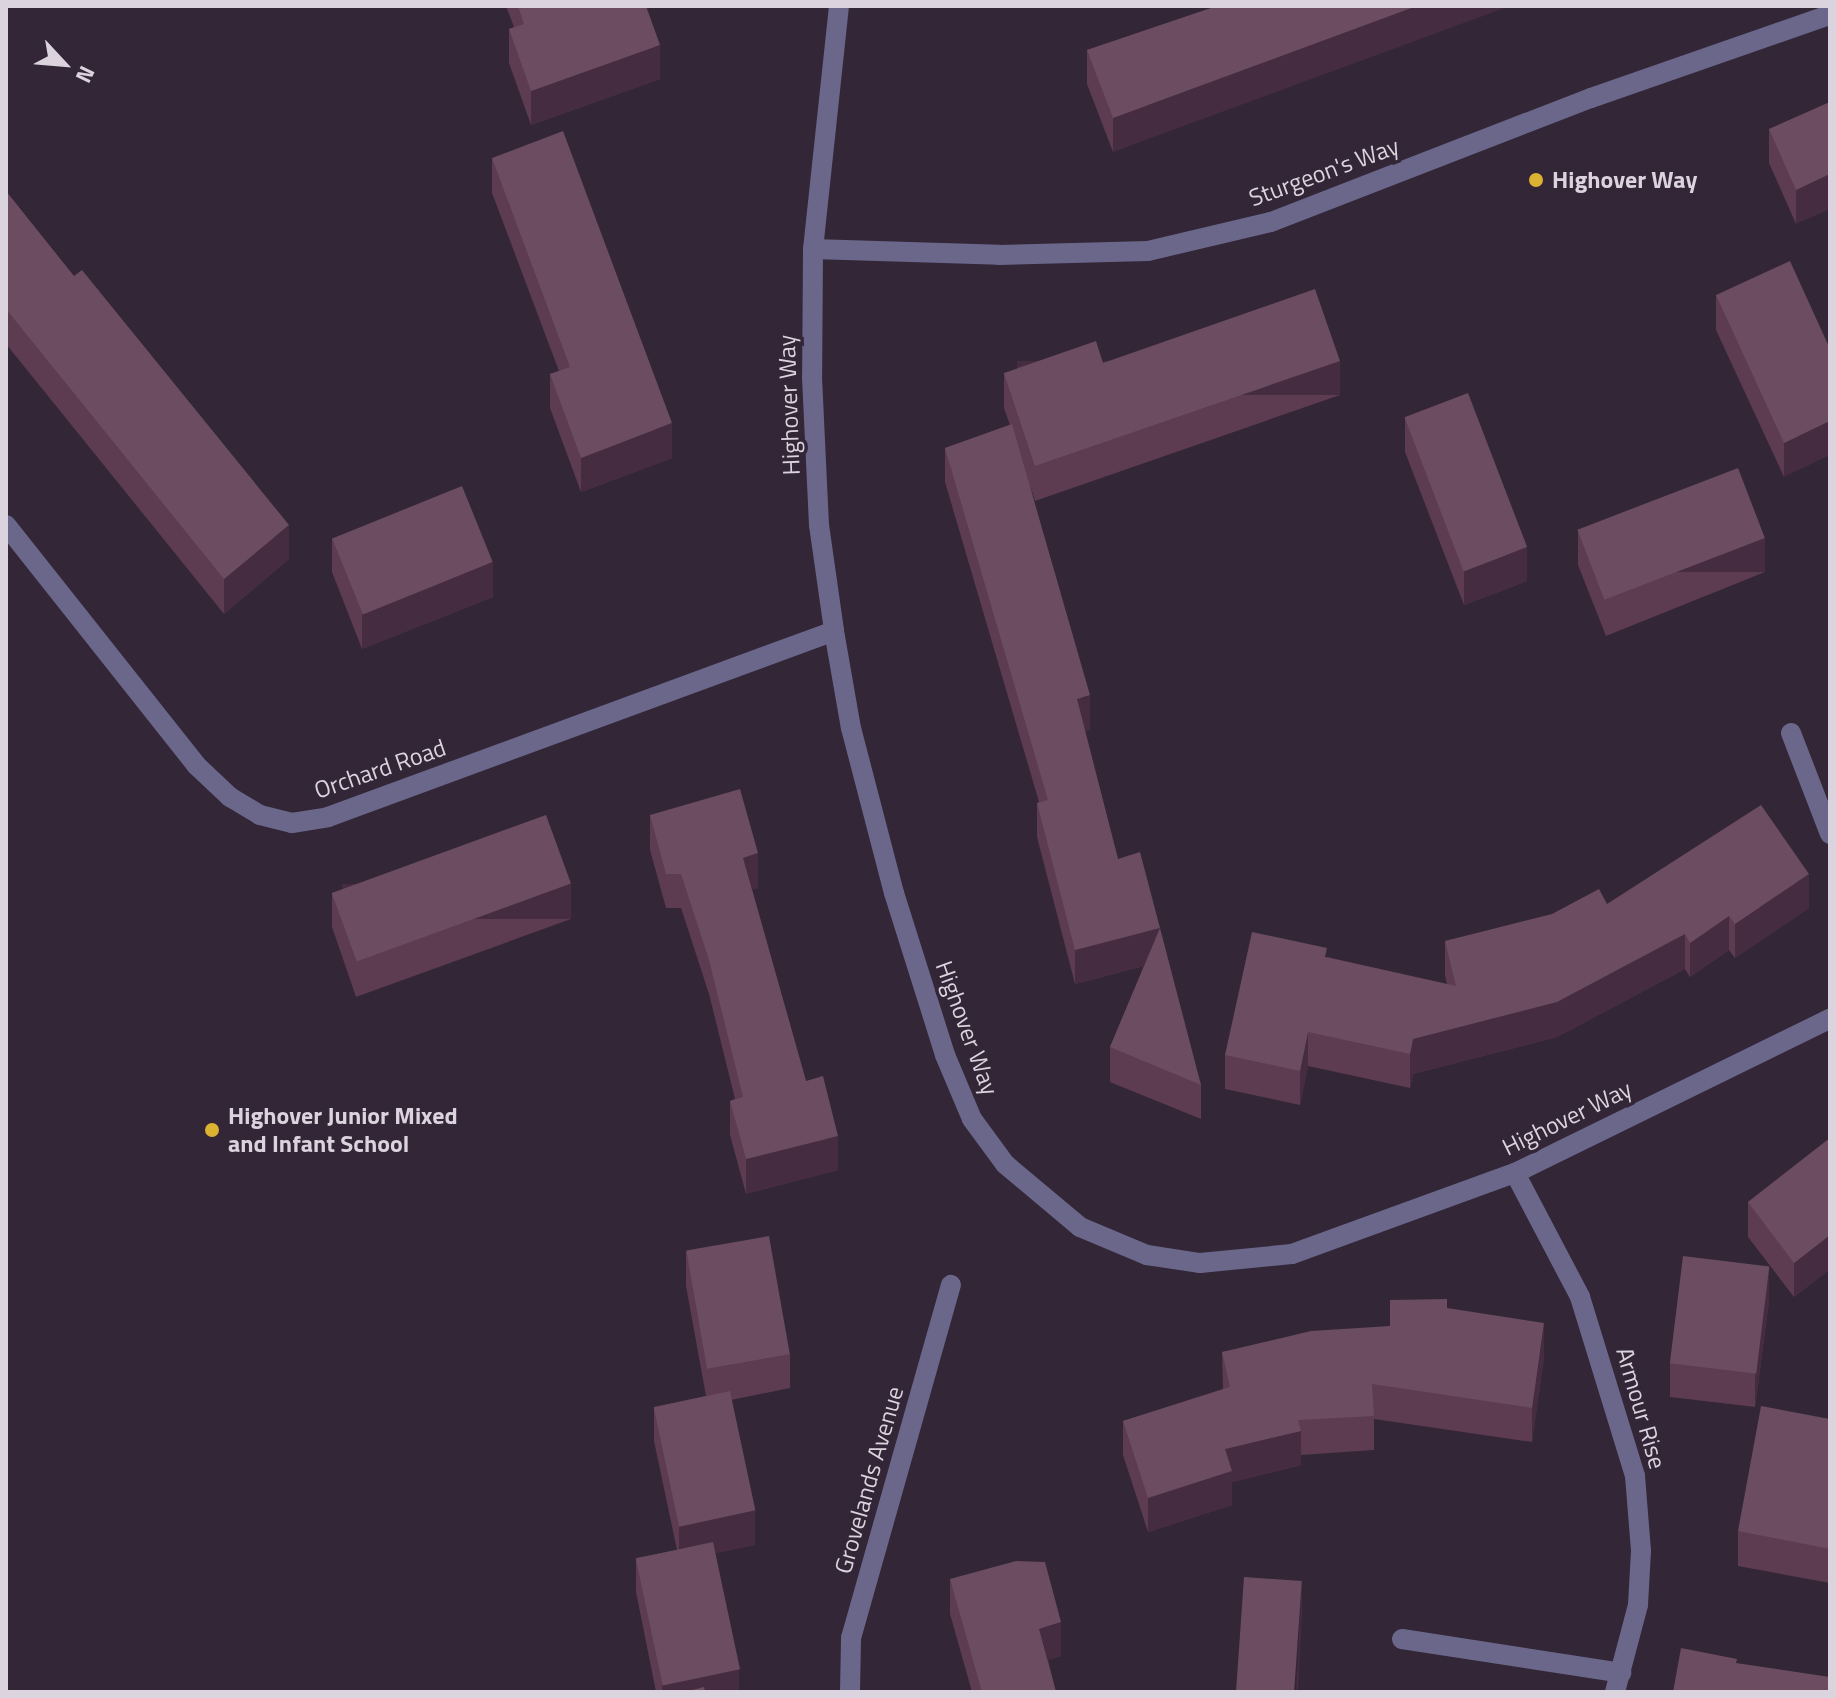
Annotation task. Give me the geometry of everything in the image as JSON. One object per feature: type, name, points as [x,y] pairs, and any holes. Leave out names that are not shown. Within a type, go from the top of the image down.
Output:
[{"type":"street","name":"Highover Way","points":[[839,6],[813,249],[812,377],[819,525],[834,631],[851,728],[894,893],[945,1055],[972,1119],[1034,1192],[1080,1227],[1147,1255],[1200,1263],[1292,1254],[1515,1173],[1830,1019]]},
{"type":"street","name":"Sturgeon's Way","points":[[813,249],[999,255],[1148,251],[1271,222],[1591,98],[1830,15]]},
{"type":"street","name":"Orchard Road","points":[[6,525],[196,765],[230,797],[260,815],[292,823],[328,817],[834,631]]},
{"type":"street","points":[[1791,733],[1830,834]]},
{"type":"street","name":"Armour Rise","points":[[1402,1639],[1618,1682],[1638,1605],[1641,1551],[1635,1476],[1580,1297],[1515,1173]]},
{"type":"street","name":"Grovelands Avenue","points":[[850,1692],[851,1638],[951,1285]]},
{"type":"building","points":[[518,6],[646,6],[660,45],[531,91],[509,29],[524,24]]},
{"type":"building","points":[[1217,6],[1417,6],[1113,118],[1087,50]]},
{"type":"building","points":[[1830,102],[1830,174],[1796,190],[1769,129]]},
{"type":"building","points":[[563,131],[672,423],[581,458],[550,374],[570,367],[492,158]]},
{"type":"building","points":[[6,191],[74,276],[82,270],[289,525],[224,579],[6,309]]},
{"type":"building","points":[[1790,261],[1830,349],[1830,421],[1784,443],[1716,295]]},
{"type":"building","points":[[1315,289],[1340,361],[1035,466],[1004,373],[1096,341],[1103,363]]},
{"type":"building","points":[[1468,393],[1527,547],[1464,571],[1405,417]]},
{"type":"building","points":[[1012,424],[1090,695],[1077,699],[1118,859],[1140,852],[1160,928],[1075,950],[1037,803],[1048,800],[945,448]]},
{"type":"building","points":[[1738,468],[1765,538],[1604,600],[1577,530]]},
{"type":"building","points":[[462,486],[493,562],[363,614],[332,538]]},
{"type":"building","points":[[740,789],[758,853],[743,858],[806,1081],[823,1076],[838,1136],[746,1159],[730,1101],[743,1097],[709,960],[681,874],[666,874],[650,815]]},
{"type":"building","points":[[1761,805],[1809,874],[1735,924],[1729,916],[1690,943],[1685,934],[1557,1002],[1413,1039],[1410,1054],[1308,1032],[1300,1071],[1225,1055],[1252,932],[1327,948],[1325,957],[1456,986],[1445,941],[1552,914],[1599,889],[1607,904]]},
{"type":"building","points":[[546,815],[571,884],[357,962],[332,893]]},
{"type":"building","points":[[1160,928],[1201,1085],[1110,1047]]},
{"type":"building","points":[[1830,1138],[1830,1235],[1794,1263],[1748,1202]]},
{"type":"building","points":[[769,1236],[790,1354],[707,1369],[686,1251]]},
{"type":"building","points":[[1683,1256],[1769,1267],[1756,1374],[1670,1363]]},
{"type":"building","points":[[1447,1299],[1447,1308],[1544,1323],[1532,1408],[1372,1384],[1374,1416],[1298,1420],[1301,1431],[1225,1449],[1232,1471],[1148,1498],[1123,1421],[1230,1387],[1222,1352],[1311,1331],[1390,1326],[1390,1300]]},
{"type":"building","points":[[730,1391],[755,1510],[679,1527],[654,1407]]},
{"type":"building","points":[[1761,1406],[1830,1419],[1830,1549],[1738,1531]]},
{"type":"building","points":[[713,1542],[740,1669],[663,1686],[636,1558]]},
{"type":"building","points":[[1016,1561],[1045,1562],[1061,1622],[1039,1629],[1056,1692],[982,1692],[950,1579]]},
{"type":"building","points":[[1244,1577],[1302,1581],[1294,1692],[1236,1692]]},
{"type":"building","points":[[1681,1648],[1737,1659],[1736,1663],[1830,1677],[1830,1692],[1673,1692]]},
{"type":"building","points":[[704,1687],[705,1692],[685,1692]]},
{"type":"place","name":"Highover Way","points":[[1536,180]]},
{"type":"place","name":"Highover Junior Mixed and Infant School","points":[[212,1130]]}]
